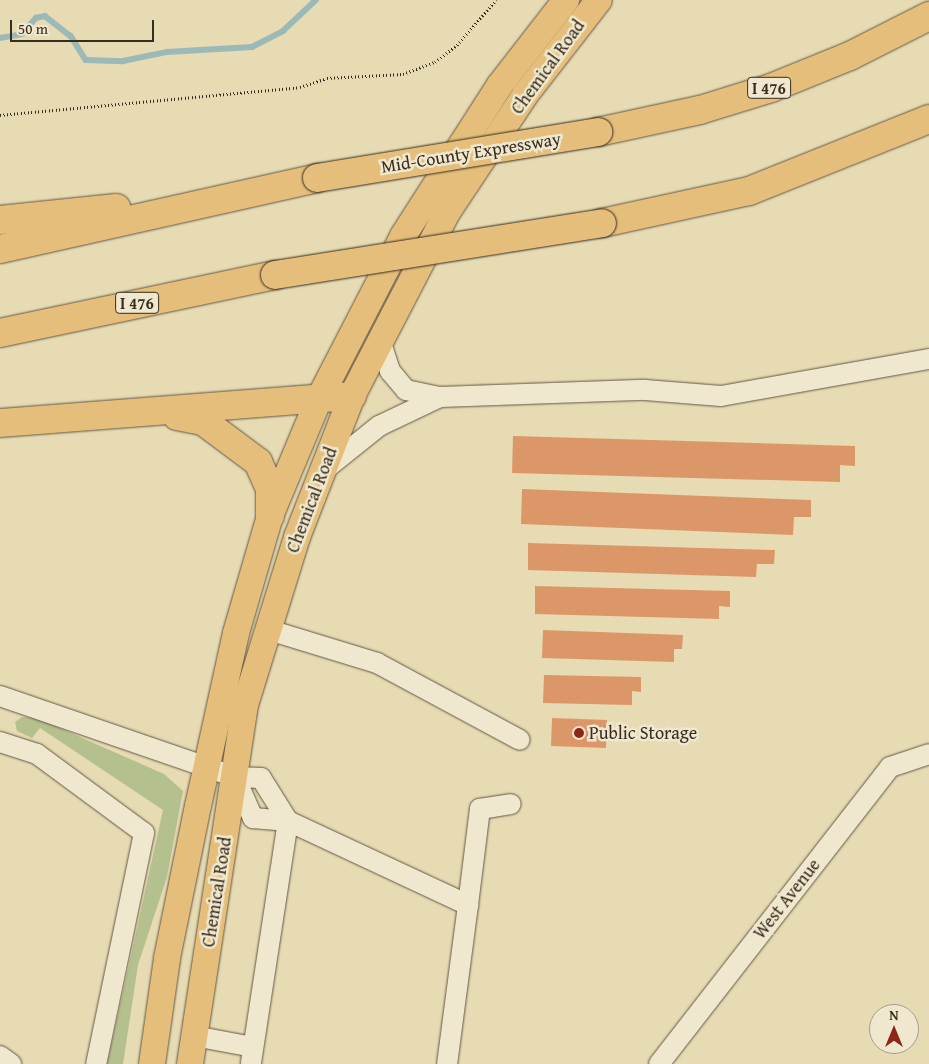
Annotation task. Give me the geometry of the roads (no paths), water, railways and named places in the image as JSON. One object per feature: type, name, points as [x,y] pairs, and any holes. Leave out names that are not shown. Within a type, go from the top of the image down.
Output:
[{"type":"highway","name":"Mid-County Expressway","points":[[0,249],[317,178],[598,132],[700,110],[771,88],[850,56],[929,16]]},
{"type":"highway","name":"I 476","points":[[0,334],[275,275],[602,222],[750,191],[929,119]]},
{"type":"highway","points":[[0,220],[239,195]]},
{"type":"highway","points":[[0,423],[352,396]]},
{"type":"highway","points":[[156,411],[203,421],[258,462],[270,490],[270,516]]},
{"type":"main road","name":"Chemical Road","points":[[152,1064],[167,958],[206,767],[236,633],[270,516],[319,399],[443,169],[566,0]]},
{"type":"main road","name":"Chemical Road","points":[[190,1064],[245,705],[266,629],[323,471],[352,396],[448,211],[525,95],[599,0]]},
{"type":"street","points":[[380,340],[390,371],[406,390],[440,397],[646,390],[721,396],[929,359]]},
{"type":"street","points":[[323,471],[379,426],[440,397]]},
{"type":"street","points":[[266,629],[377,663],[520,740]]},
{"type":"street","points":[[0,696],[235,777],[261,778],[288,821],[252,1056],[194,1036]]},
{"type":"street","points":[[0,742],[37,754],[144,833],[96,1064]]},
{"type":"street","name":"West Avenue","points":[[659,1064],[890,767],[929,754]]},
{"type":"street","points":[[235,777],[253,818],[288,821],[468,905]]},
{"type":"street","points":[[447,1064],[480,809],[511,804]]},
{"type":"street","points":[[0,1056],[11,1064]]},
{"type":"waterway","points":[[0,38],[22,34],[36,18],[45,16],[71,36],[86,60],[123,61],[167,52],[252,47],[283,31],[316,0]]},
{"type":"place","name":"Public Storage","points":[[579,733]]}]
